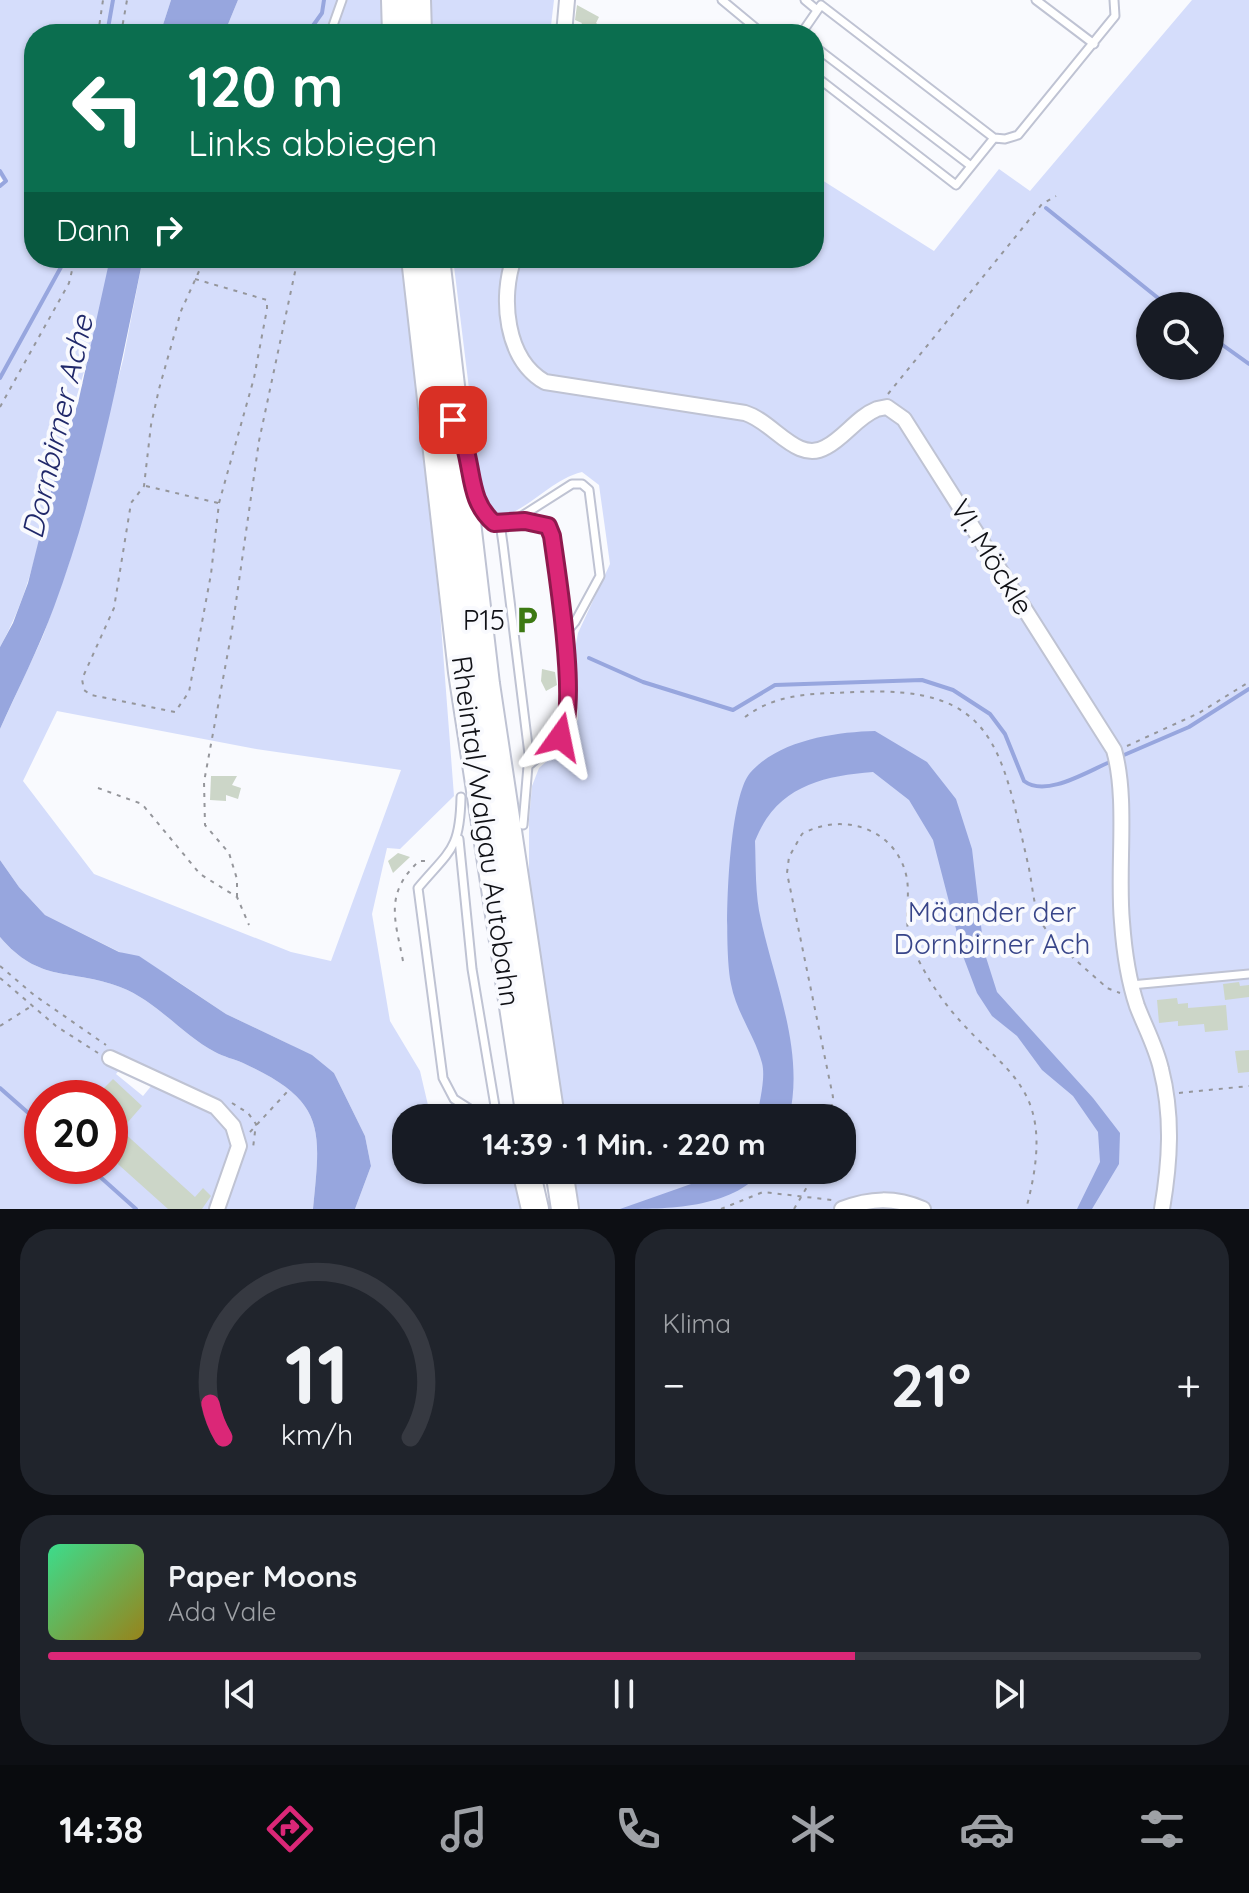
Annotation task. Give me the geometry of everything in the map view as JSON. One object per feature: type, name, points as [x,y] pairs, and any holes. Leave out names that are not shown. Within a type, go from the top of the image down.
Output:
[{"type":"highway","points":[[395,0],[396,24]]},
{"type":"highway","points":[[417,0],[418,24]]},
{"type":"highway","name":"Rheintal/Walgau Autobahn","points":[[416,268],[462,672],[528,1104]]},
{"type":"highway","name":"Rheintal/Walgau Autobahn","points":[[437,268],[484,669],[549,1104]]},
{"type":"highway","points":[[453,420],[466,448],[486,514]]},
{"type":"highway","points":[[461,797],[455,688],[462,672]]},
{"type":"highway","points":[[523,825],[523,937]]},
{"type":"street","points":[[565,24],[567,0]]},
{"type":"street","points":[[511,268],[504,294],[507,317],[529,370],[545,382],[745,413],[768,423],[803,452],[814,453],[828,447],[868,413],[887,407]]},
{"type":"street","name":"VI. Möckle","points":[[887,407],[904,419],[1114,750],[1120,778],[1122,921],[1132,989],[1161,1068],[1166,1094],[1170,1140],[1162,1209]]},
{"type":"street","points":[[110,1058],[216,1107],[233,1126],[239,1146],[217,1209]]},
{"type":"street","points":[[842,1209],[857,1203],[894,1200],[923,1209]]},
{"type":"lane","points":[[334,24],[342,0]]},
{"type":"lane","points":[[805,0],[817,10]]},
{"type":"lane","points":[[1036,0],[1094,44]]},
{"type":"lane","points":[[808,24],[821,5],[994,138],[1005,139],[1018,135],[1094,44],[1115,16],[1114,0]]},
{"type":"lane","points":[[727,1],[752,24]]},
{"type":"lane","points":[[824,54],[971,166]]},
{"type":"lane","points":[[824,83],[956,185],[994,138]]},
{"type":"lane","points":[[514,521],[572,484],[582,484],[589,490],[600,576],[575,622],[564,635]]},
{"type":"lane","points":[[486,514],[548,526],[564,635],[567,729],[528,766]]},
{"type":"lane","points":[[486,514],[501,530],[526,720],[528,766],[523,825]]},
{"type":"lane","points":[[461,797],[459,836],[472,969],[495,1104]]},
{"type":"lane","points":[[459,836],[418,888],[443,1078],[454,1099],[462,1104]]},
{"type":"lane","points":[[1132,989],[1249,974]]},
{"type":"path","points":[[99,24],[103,0]]},
{"type":"path","points":[[123,24],[127,0]]},
{"type":"path","points":[[887,407],[889,391],[1042,204],[1056,196]]},
{"type":"path","points":[[0,407],[69,283],[73,268]]},
{"type":"path","points":[[195,279],[267,300],[254,378],[219,503],[208,589],[189,692],[175,712],[91,695],[84,690],[82,679],[114,608],[131,503],[144,486],[151,425],[159,389],[181,311],[195,279],[200,268]]},
{"type":"path","points":[[249,925],[237,897],[237,879],[229,853],[205,825],[204,782],[232,630],[259,441],[296,268]]},
{"type":"path","points":[[144,486],[219,503]]},
{"type":"path","points":[[1114,750],[1199,713],[1249,682]]},
{"type":"path","points":[[745,717],[781,698],[870,691],[921,693],[958,708],[984,729],[1001,761],[1043,924],[1107,988],[1132,989]]},
{"type":"path","points":[[98,788],[142,804],[200,874],[237,897]]},
{"type":"path","points":[[832,1104],[787,873],[789,857],[802,834],[837,822],[875,832],[897,855],[907,881],[910,939],[929,979],[956,1016],[1015,1073],[1029,1100],[1036,1130],[1037,1156],[1026,1209]]},
{"type":"path","points":[[403,961],[394,909],[395,893],[400,881],[419,861],[433,861],[438,866]]},
{"type":"path","points":[[0,978],[31,1007],[84,1047],[110,1058]]},
{"type":"path","points":[[0,1026],[31,1007]]},
{"type":"path","points":[[1166,1094],[1249,1086]]},
{"type":"path","points":[[239,1146],[263,1115],[287,1092]]},
{"type":"path","points":[[794,1209],[810,1184]]},
{"type":"path","points":[[721,1209],[757,1193],[857,1203]]},
{"type":"green space","points":[[0,0],[171,0],[163,24],[24,24],[24,268],[108,268],[95,332],[29,577],[0,647],[0,183],[3,181],[0,176]]},
{"type":"green space","points":[[238,0],[384,0],[385,24],[228,24]]},
{"type":"green space","points":[[430,0],[554,0],[551,24],[432,24]]},
{"type":"green space","name":"Mäander der Dornbirner Ach","points":[[1192,0],[1249,0],[1249,1209],[580,1209],[576,1184],[856,1184],[856,1104],[563,1104],[529,880],[529,820],[532,786],[539,768],[569,741],[578,719],[575,649],[578,633],[610,564],[599,485],[582,472],[560,481],[521,508],[499,517],[483,503],[454,268],[824,268],[824,181],[934,251],[999,169],[1030,191]]},
{"type":"green space","points":[[141,268],[402,268],[439,599],[454,796],[400,849],[387,848],[372,914],[390,1021],[420,1071],[428,1104],[392,1104],[392,1184],[524,1184],[530,1209],[355,1209],[371,1166],[365,1136],[334,1073],[291,1045],[226,1014],[174,979],[45,915],[19,887],[0,860],[0,729],[43,636],[69,563],[123,360]],"holes":[[[57,711],[256,749],[401,770],[331,961],[291,952],[94,874],[23,781]]]},
{"type":"green space","points":[[0,937],[15,952],[42,968],[102,981],[133,993],[203,1045],[290,1090],[304,1105],[316,1137],[313,1209],[0,1209]]},
{"type":"water","points":[[171,0],[238,0],[228,24],[163,24]]},
{"type":"water","points":[[108,268],[141,268],[105,434],[69,564],[35,653],[0,729],[0,647],[28,583],[61,452],[78,403]]},
{"type":"water","points":[[875,731],[927,762],[956,799],[972,849],[984,951],[997,992],[1093,1098],[1120,1133],[1119,1164],[1092,1209],[1077,1209],[1100,1162],[1098,1132],[1073,1096],[1042,1070],[1017,1036],[992,1016],[977,993],[963,956],[933,840],[909,800],[873,772],[818,781],[788,796],[764,823],[755,841],[759,910],[786,1018],[793,1068],[791,1104],[759,1104],[763,1069],[733,994],[729,965],[727,908],[736,812],[742,788],[750,773],[762,762],[792,745],[843,733]]},
{"type":"water","points":[[0,860],[45,915],[119,952],[139,956],[226,1014],[312,1055],[334,1073],[365,1136],[371,1166],[355,1209],[313,1209],[316,1137],[304,1105],[290,1090],[203,1045],[133,993],[102,981],[42,968],[15,952],[0,937]]},
{"type":"water","points":[[691,1184],[748,1184],[734,1193],[697,1204],[620,1209]]},
{"type":"building","points":[[577,5],[599,17],[597,24],[581,24],[575,20]]},
{"type":"building","points":[[542,669],[555,672],[557,685],[546,691],[541,681]]},
{"type":"building","points":[[211,776],[237,776],[232,785],[241,788],[238,799],[226,795],[226,801],[210,800]]},
{"type":"building","points":[[398,853],[410,857],[393,873],[388,861]]},
{"type":"building","points":[[1239,982],[1240,986],[1249,985],[1249,997],[1225,1000],[1223,984]]},
{"type":"building","points":[[1177,998],[1178,1004],[1188,1003],[1188,1008],[1226,1005],[1228,1030],[1205,1032],[1204,1024],[1178,1026],[1178,1021],[1159,1023],[1157,1000]]},
{"type":"building","points":[[1249,1050],[1249,1072],[1238,1073],[1235,1051]]},
{"type":"building","points":[[128,1093],[142,1106],[128,1122]]},
{"type":"building","points":[[128,1136],[195,1197],[203,1188],[211,1196],[202,1209],[168,1209],[128,1173]]},
{"type":"waterway","points":[[109,24],[113,0]]},
{"type":"waterway","points":[[314,24],[322,13],[324,0]]},
{"type":"waterway","points":[[0,171],[6,181],[0,186]]},
{"type":"waterway","points":[[1046,208],[1151,292]]},
{"type":"waterway","points":[[0,378],[60,268]]},
{"type":"waterway","points":[[1224,346],[1249,364]]},
{"type":"waterway","points":[[589,658],[643,682],[733,710],[775,685],[922,680],[953,690],[990,714],[1005,734],[1024,781],[1033,785],[1055,785],[1110,762]]},
{"type":"waterway","points":[[1124,755],[1189,727],[1249,689]]},
{"type":"waterway","points":[[0,1088],[24,1109]]},
{"type":"waterway","points":[[108,1184],[136,1209]]},
{"type":"place","name":"P15","points":[[527,620]]},
{"type":"route","points":[[453,420],[466,448],[473,490],[487,517],[494,523],[540,522],[548,526],[552,536],[563,614],[569,719],[567,729],[560,737]]},
{"type":"water label","name":"Dornbirner Ache","points":[[58,427]]}]
